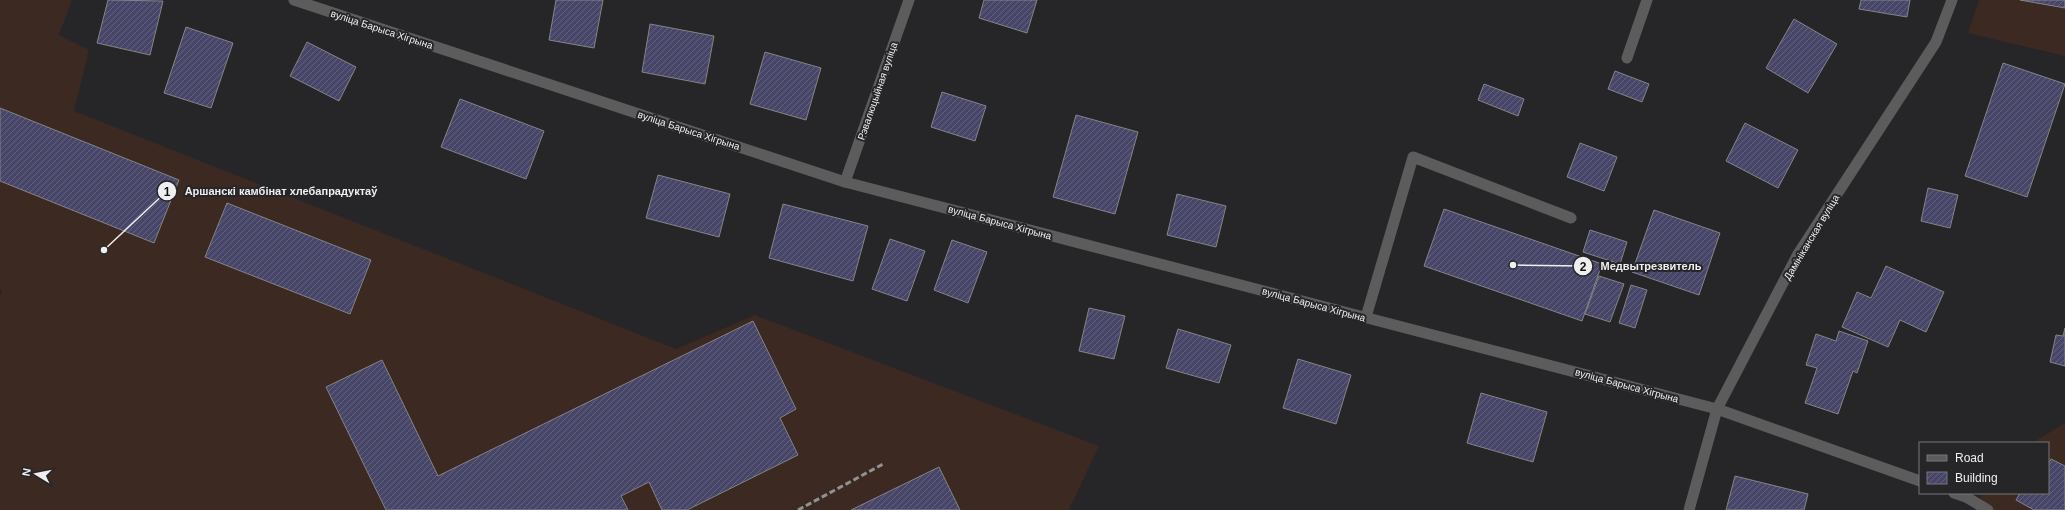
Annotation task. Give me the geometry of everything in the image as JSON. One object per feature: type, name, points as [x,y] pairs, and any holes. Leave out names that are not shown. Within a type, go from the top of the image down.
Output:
[{"type":"street","name":"вуліца Барыса Хігрына","points":[[294,0],[845,182],[1717,408],[1919,481]]},
{"type":"street","name":"Рэвалюцыйная вуліца","points":[[845,182],[909,0]]},
{"type":"street","points":[[1627,58],[1647,0]]},
{"type":"street","name":"Дамініканская вуліца","points":[[1689,510],[1717,408],[1798,254],[1936,42],[1952,0]]},
{"type":"street","points":[[1366,317],[1413,157],[1571,218]]},
{"type":"street","points":[[1957,494],[1966,497],[1988,510]]},
{"type":"shaded area","points":[[0,0],[72,0],[59,35],[89,50],[74,111],[676,349],[755,315],[1099,446],[1069,510],[960,510],[939,467],[851,510],[687,510],[798,455],[780,418],[796,409],[753,321],[438,476],[382,361],[386,510],[0,510],[0,296],[2,291],[0,290]],"holes":[[[227,203],[371,260],[350,314],[205,256]]]},
{"type":"shaded area","points":[[1979,0],[2065,0],[2065,56],[1968,33]]},
{"type":"shaded area","points":[[2065,423],[2065,510],[1979,510],[1981,494],[2049,494],[2049,442],[2034,442]]},
{"type":"shaded area","points":[[649,482],[662,510],[628,510],[621,496]]},
{"type":"building","points":[[108,0],[163,1],[150,55],[97,43]]},
{"type":"building","points":[[556,0],[603,0],[594,48],[549,40]]},
{"type":"building","points":[[984,0],[1037,0],[1027,33],[979,18]]},
{"type":"building","points":[[1861,0],[1910,0],[1907,17],[1859,9]]},
{"type":"building","points":[[2020,0],[2065,0],[2065,8]]},
{"type":"building","points":[[1794,19],[1837,44],[1808,93],[1766,68]]},
{"type":"building","points":[[650,24],[714,36],[705,84],[642,72]]},
{"type":"building","points":[[186,27],[233,43],[211,108],[164,93]]},
{"type":"building","points":[[307,42],[356,67],[339,101],[290,76]]},
{"type":"building","points":[[765,52],[821,68],[806,120],[750,104]]},
{"type":"building","points":[[2003,63],[2065,84],[2027,197],[1965,176]]},
{"type":"building","points":[[1615,71],[1649,84],[1642,102],[1608,89]]},
{"type":"building","points":[[1484,84],[1524,99],[1518,116],[1478,100]]},
{"type":"building","points":[[942,92],[986,106],[975,141],[931,127]]},
{"type":"building","points":[[460,99],[544,131],[526,179],[441,147]]},
{"type":"building","points":[[0,108],[179,180],[154,243],[0,181]]},
{"type":"building","points":[[1076,115],[1138,132],[1115,214],[1053,197]]},
{"type":"building","points":[[1745,123],[1798,150],[1778,188],[1726,161]]},
{"type":"building","points":[[1580,143],[1617,157],[1604,191],[1567,177]]},
{"type":"building","points":[[658,175],[730,194],[719,237],[646,218]]},
{"type":"building","points":[[1928,188],[1958,195],[1950,228],[1921,221]]},
{"type":"building","points":[[1177,194],[1226,206],[1216,247],[1167,235]]},
{"type":"building","points":[[227,203],[371,260],[350,314],[205,257]]},
{"type":"building","points":[[783,204],[868,226],[853,281],[769,258]]},
{"type":"building","points":[[1444,209],[1602,264],[1582,321],[1424,266]]},
{"type":"building","points":[[1654,210],[1720,233],[1699,295],[1632,272]]},
{"type":"building","points":[[1590,230],[1627,242],[1620,264],[1583,252]]},
{"type":"building","points":[[890,239],[925,251],[907,301],[872,289]]},
{"type":"building","points":[[952,240],[987,252],[968,303],[934,290]]},
{"type":"building","points":[[1886,266],[1944,292],[1926,332],[1900,320],[1888,347],[1842,327],[1857,292],[1871,298]]},
{"type":"building","points":[[1599,276],[1624,284],[1610,322],[1585,314]]},
{"type":"building","points":[[1631,285],[1647,290],[1635,328],[1619,323]]},
{"type":"building","points":[[1089,308],[1125,316],[1114,359],[1079,351]]},
{"type":"building","points":[[753,321],[796,409],[780,418],[798,455],[687,510],[662,510],[649,482],[621,496],[628,510],[386,510],[326,387],[382,360],[438,476]]},
{"type":"building","points":[[2065,328],[2065,366],[2050,362],[2056,335],[2063,336]]},
{"type":"building","points":[[1178,329],[1231,345],[1219,383],[1166,368]]},
{"type":"building","points":[[1839,331],[1868,341],[1857,373],[1853,371],[1838,414],[1805,403],[1817,368],[1806,365],[1816,334],[1836,341]]},
{"type":"building","points":[[1298,359],[1351,375],[1336,424],[1283,408]]},
{"type":"building","points":[[1481,393],[1547,412],[1533,462],[1467,443]]},
{"type":"building","points":[[2051,459],[2065,466],[2065,510],[2034,510],[2016,500],[2019,494],[2049,494],[2049,462]]},
{"type":"building","points":[[939,467],[960,510],[851,510]]},
{"type":"building","points":[[1735,476],[1808,494],[1804,510],[1726,510]]},
{"type":"railway","points":[[798,510],[885,463]]},
{"type":"place","name":"Аршанскі камбінат хлебапрадуктаў","points":[[104,250]]},
{"type":"place","name":"Медвытрезвитель","points":[[1513,265]]}]
